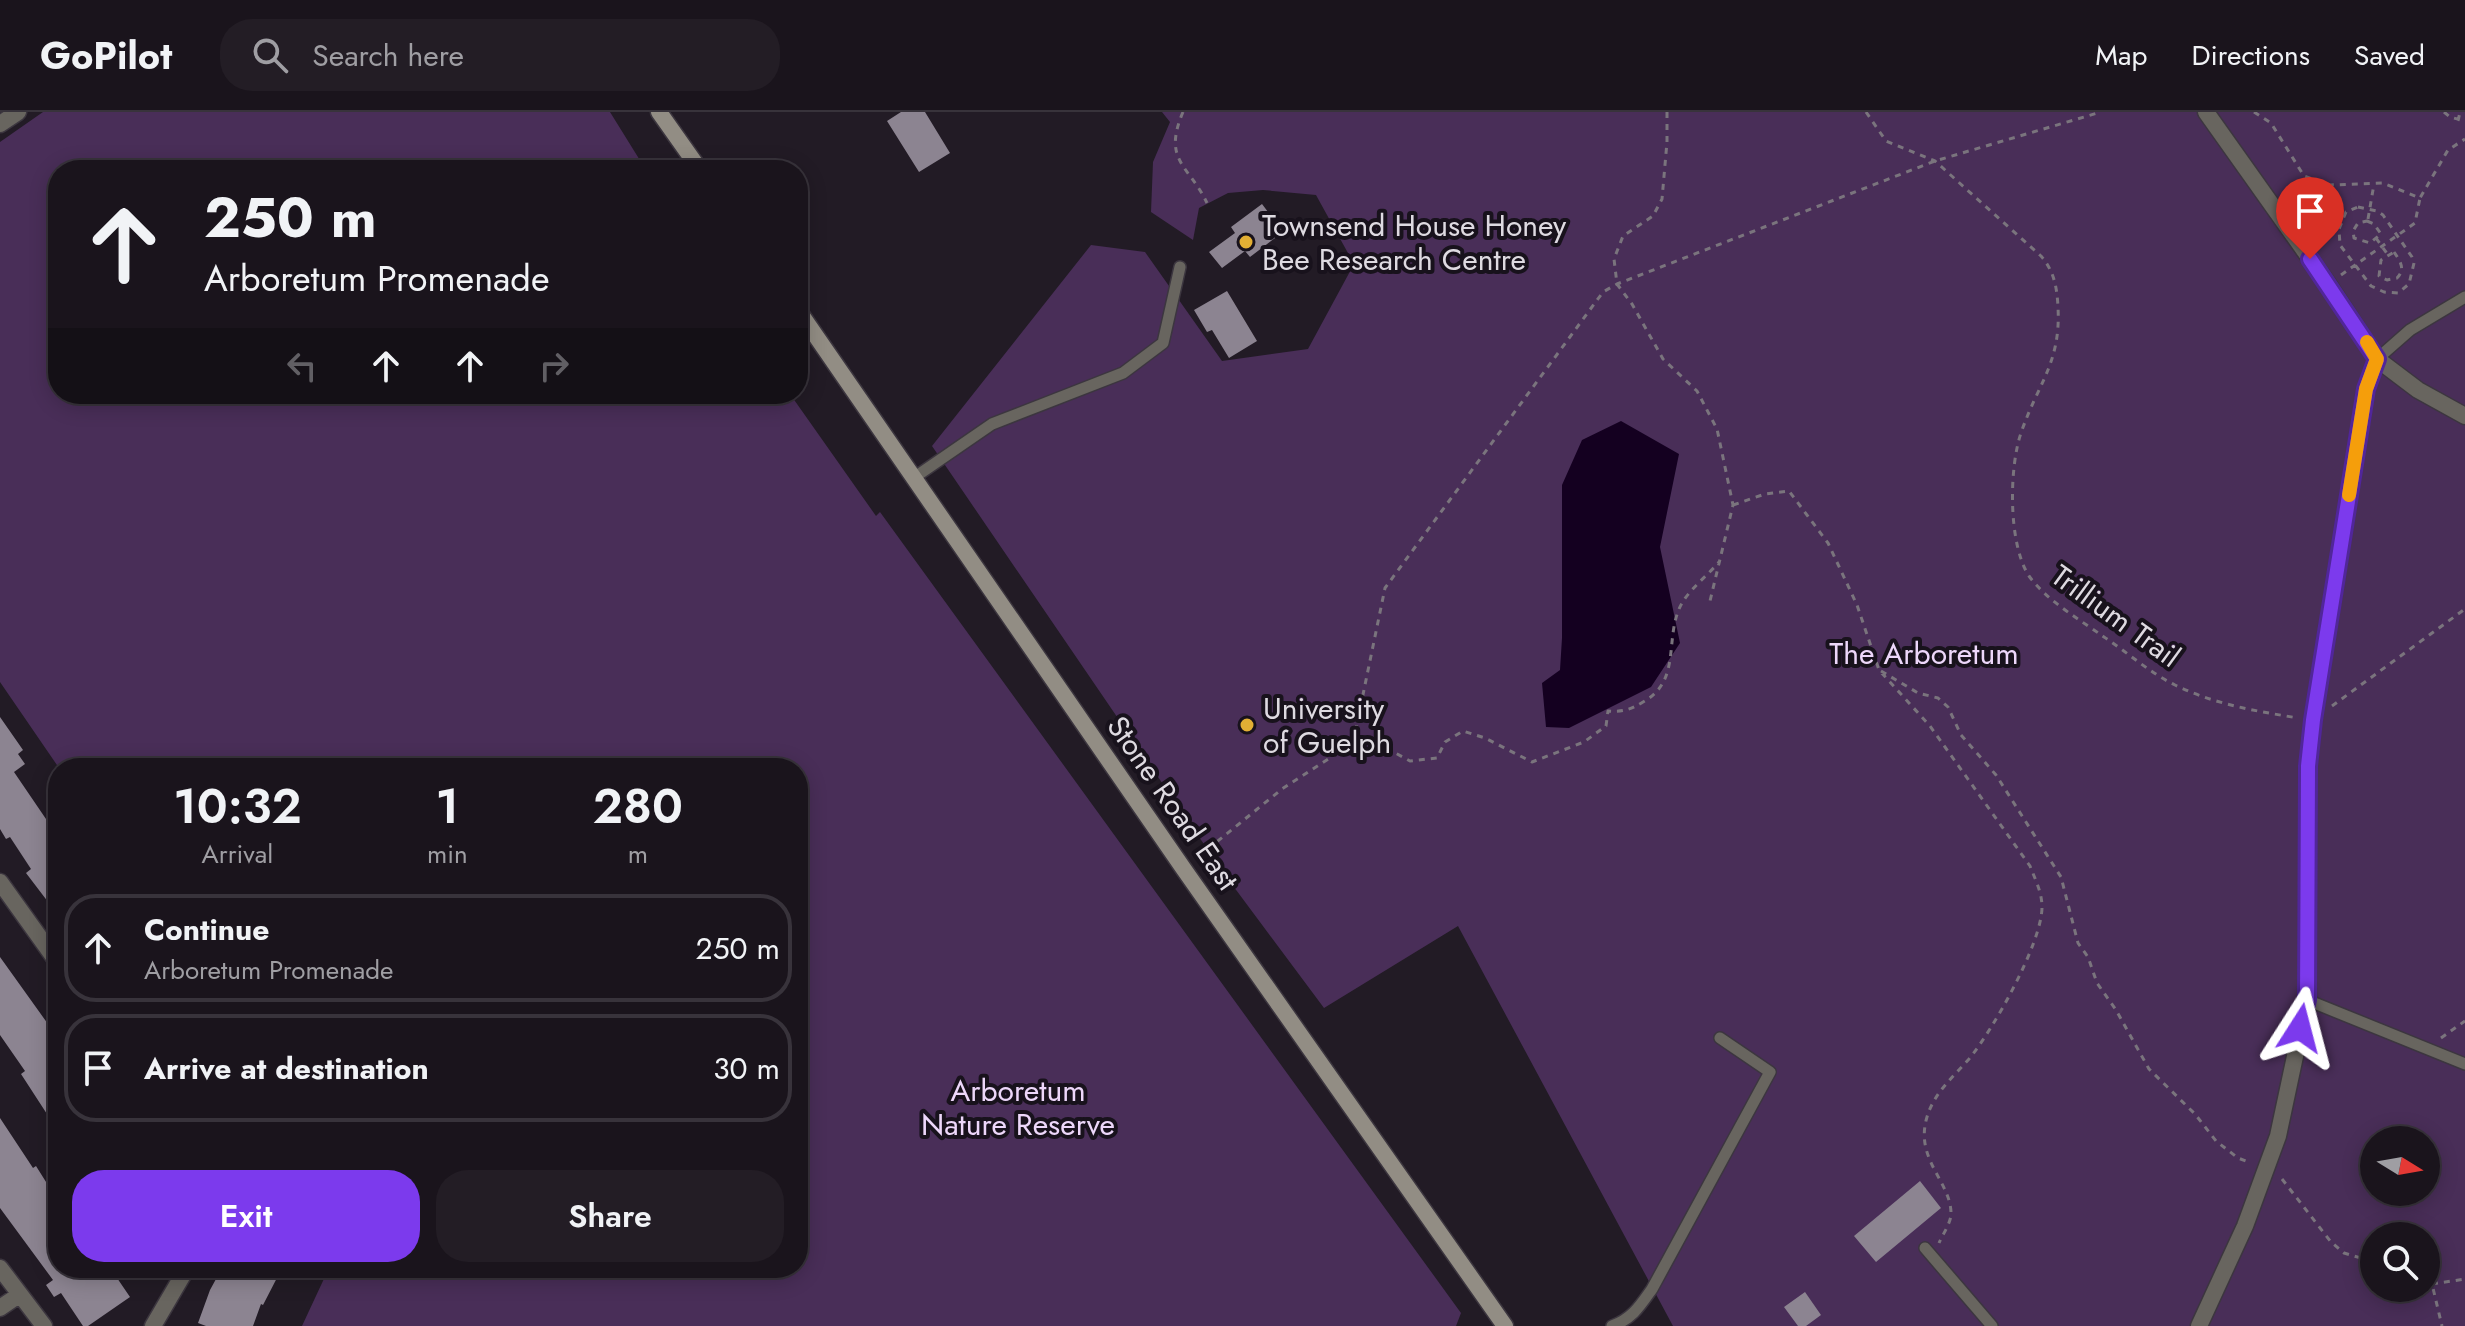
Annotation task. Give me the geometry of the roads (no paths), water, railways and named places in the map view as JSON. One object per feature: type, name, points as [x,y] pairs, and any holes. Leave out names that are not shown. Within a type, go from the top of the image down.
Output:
[{"type":"main road","points":[[659,112],[693,160]]},
{"type":"main road","name":"Stone Road East","points":[[808,324],[1183,868],[1505,1326]]},
{"type":"street","points":[[0,124],[18,112]]},
{"type":"street","points":[[2206,112],[2328,284],[2377,359],[2418,390],[2465,416]]},
{"type":"street","points":[[2199,1326],[2267,1170],[2278,1136],[2307,1000],[2307,805],[2313,720],[2366,389],[2377,359]]},
{"type":"street","points":[[0,882],[48,949]]},
{"type":"street","points":[[0,1268],[44,1326]]},
{"type":"street","points":[[153,1326],[181,1278]]},
{"type":"street","points":[[0,1308],[19,1295]]},
{"type":"lane","points":[[915,477],[992,424],[1123,373],[1163,343],[1180,267]]},
{"type":"lane","points":[[2377,359],[2410,330],[2465,297]]},
{"type":"lane","points":[[2307,1000],[2465,1064]]},
{"type":"lane","points":[[1612,1326],[1635,1313],[1652,1289],[1770,1072],[1720,1038]]},
{"type":"lane","points":[[1929,1252],[1992,1326]]},
{"type":"place","name":"Townsend House Honey Bee Research Centre","points":[[1246,242]]},
{"type":"place","name":"University of Guelph","points":[[1247,725]]},
{"type":"park label","name":"The Arboretum","points":[[1924,653]]},
{"type":"park label","name":"Arboretum Nature Reserve","points":[[1018,1107]]}]
